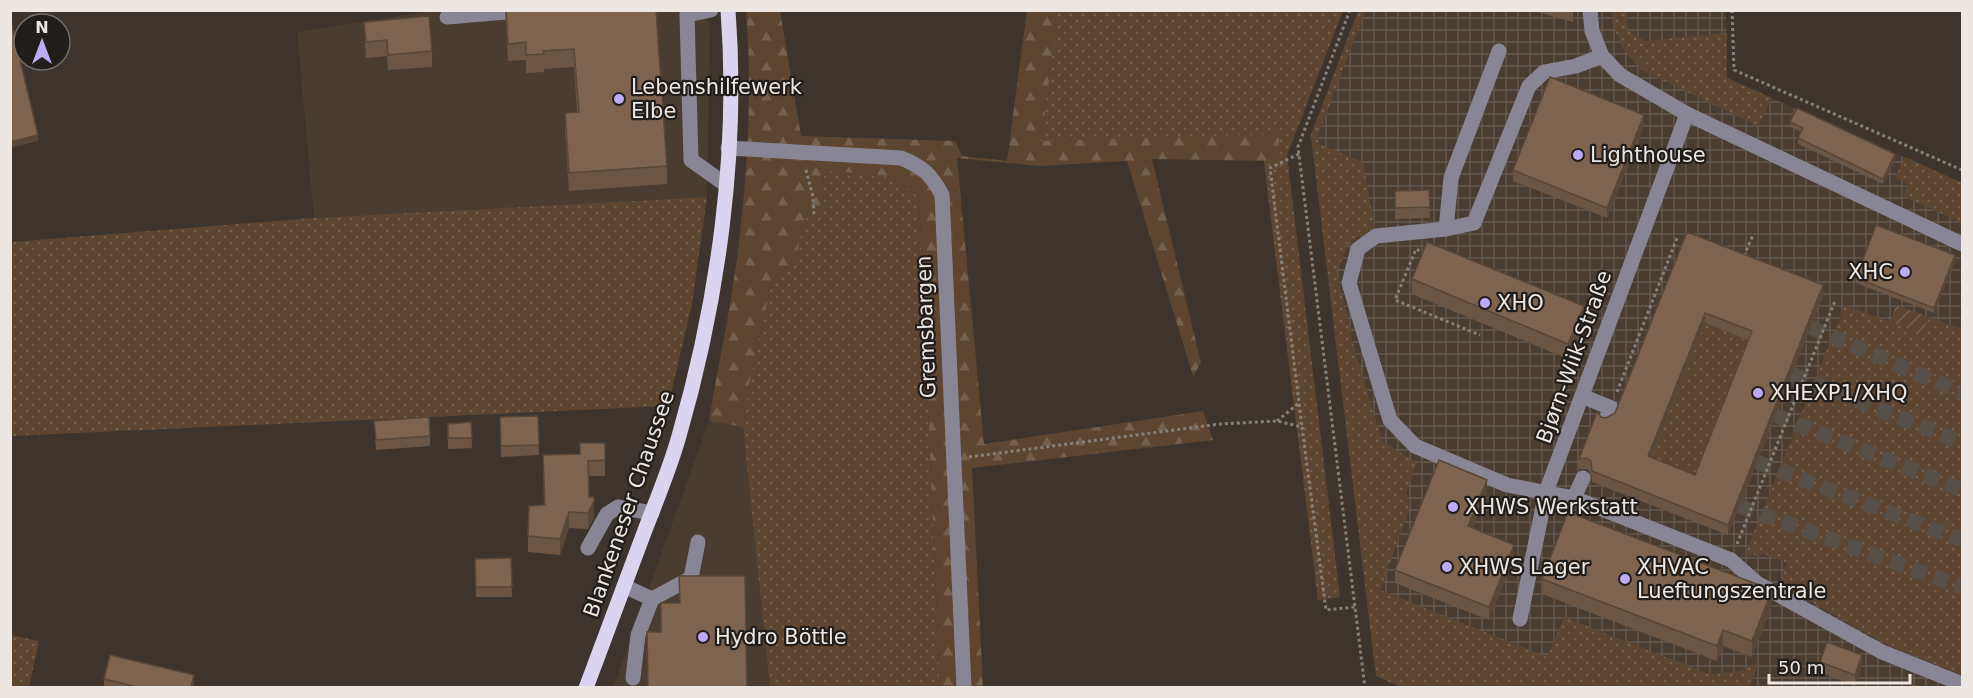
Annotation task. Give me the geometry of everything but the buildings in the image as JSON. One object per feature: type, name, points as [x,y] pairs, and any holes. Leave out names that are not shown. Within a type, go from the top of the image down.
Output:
[{"type":"main road","name":"Blankeneser Chaussee","points":[[586,687],[678,438],[695,376],[710,306],[726,184],[730,39],[728,10]]},
{"type":"street","points":[[447,17],[530,10]]},
{"type":"street","points":[[711,10],[682,13],[691,160],[726,184]]},
{"type":"street","points":[[1590,10],[1592,30],[1602,56],[1620,75],[1687,114],[1962,244]]},
{"type":"street","points":[[1446,230],[1451,178],[1499,51]]},
{"type":"street","points":[[1602,56],[1576,66],[1544,72],[1529,86],[1474,223],[1446,230],[1376,236],[1358,249],[1349,283],[1390,420],[1415,446],[1507,485],[1575,498],[1731,560],[1757,583],[1872,646],[1962,684]]},
{"type":"street","name":"Bjørn-Wiik-Straße","points":[[1520,619],[1546,492],[1687,114]]},
{"type":"street","name":"Gremsbargen","points":[[728,148],[901,158],[921,167],[934,180],[942,195],[964,687]]},
{"type":"street","points":[[1582,396],[1608,413]]},
{"type":"street","points":[[1575,498],[1583,478]]},
{"type":"street","points":[[588,548],[607,514],[618,507],[651,513]]},
{"type":"street","points":[[633,678],[638,635],[652,599],[691,578],[698,542]]},
{"type":"street","points":[[624,586],[652,599]]},
{"type":"path","points":[[1350,10],[1298,147],[1365,687]]},
{"type":"path","points":[[1732,10],[1734,70],[1962,170]]},
{"type":"path","points":[[799,152],[813,197],[814,216]]},
{"type":"path","points":[[1299,154],[1270,168],[1302,427],[1326,610],[1355,607]]},
{"type":"path","points":[[1741,264],[1753,235]]},
{"type":"path","points":[[1608,413],[1677,238]]},
{"type":"path","points":[[1427,254],[1416,249],[1395,300],[1480,335]]},
{"type":"path","points":[[1731,560],[1835,301]]},
{"type":"path","points":[[1278,421],[1300,402]]},
{"type":"path","points":[[953,459],[1220,424],[1278,421],[1302,427]]},
{"type":"shaded area","points":[[431,11],[707,11],[710,35],[707,197],[314,218],[297,32]]},
{"type":"shaded area","points":[[1358,11],[1726,11],[1727,78],[1962,183],[1962,687],[1404,688],[1376,676],[1311,135]]},
{"type":"shaded area","points":[[709,421],[743,427],[770,687],[613,688]]},
{"type":"green space","points":[[1027,10],[1058,11],[1041,141],[1280,134],[1277,161],[1152,159],[1201,363],[1193,376],[1127,161],[1038,166],[957,158],[984,444],[1203,411],[1213,440],[972,468],[983,687],[940,687],[919,197],[893,177],[824,170],[822,218],[805,215],[796,258],[772,280],[749,385],[743,427],[709,421],[732,291],[743,207],[749,109],[746,11],[780,11],[801,136],[955,141],[962,156],[1007,161]]},
{"type":"green space","points":[[1046,11],[1343,11],[1287,155],[1340,597],[1318,600],[1263,155],[1028,160]]},
{"type":"green space","points":[[1358,11],[1365,11],[1318,136],[1319,144],[1363,162],[1375,229],[1349,242],[1337,272],[1355,351],[1382,441],[1417,463],[1406,492],[1409,511],[1380,590],[1547,657],[1564,617],[1709,674],[1741,671],[1759,662],[1750,687],[1404,688],[1376,676],[1311,135]]},
{"type":"green space","points":[[1612,11],[1626,11],[1628,30],[1645,41],[1727,33],[1727,78],[1772,98],[1758,126],[1643,71],[1624,50],[1616,33]]},
{"type":"green space","points":[[1905,157],[1962,183],[1962,223],[1903,196],[1908,184],[1895,178]]},
{"type":"green space","points":[[824,170],[893,177],[919,197],[940,687],[770,688],[743,427],[749,385],[772,280],[796,258],[805,215],[822,217]]},
{"type":"green space","points":[[707,197],[692,304],[668,406],[11,436],[11,242],[314,218]]},
{"type":"green space","points":[[1845,305],[1922,334],[1929,317],[1962,329],[1962,675],[1889,646],[1780,584],[1787,563],[1765,554],[1744,557]]},
{"type":"green space","points":[[1896,305],[1929,317],[1922,334],[1890,322]]},
{"type":"green space","points":[[1705,323],[1752,342],[1695,485],[1648,467]]},
{"type":"green space","points":[[11,635],[39,641],[29,687],[11,687]]},
{"type":"tunnel","points":[[1810,327],[1962,393]]},
{"type":"tunnel","points":[[1792,374],[1962,443]]},
{"type":"tunnel","points":[[1775,415],[1962,490]]},
{"type":"tunnel","points":[[1757,462],[1962,540]]},
{"type":"tunnel","points":[[1739,506],[1962,587]]},
{"type":"place","name":"Lebenshilfewerk Elbe","points":[[619,99]]},
{"type":"place","name":"Lighthouse","points":[[1578,155]]},
{"type":"place","name":"XHC","points":[[1905,272]]},
{"type":"place","name":"XHO","points":[[1485,303]]},
{"type":"place","name":"XHEXP1/XHQ","points":[[1758,393]]},
{"type":"place","name":"XHWS Werkstatt","points":[[1453,507]]},
{"type":"place","name":"XHWS Lager","points":[[1447,567]]},
{"type":"place","name":"XHVAC Lueftungszentrale","points":[[1625,579]]},
{"type":"place","name":"Hydro Böttle","points":[[703,637]]}]
